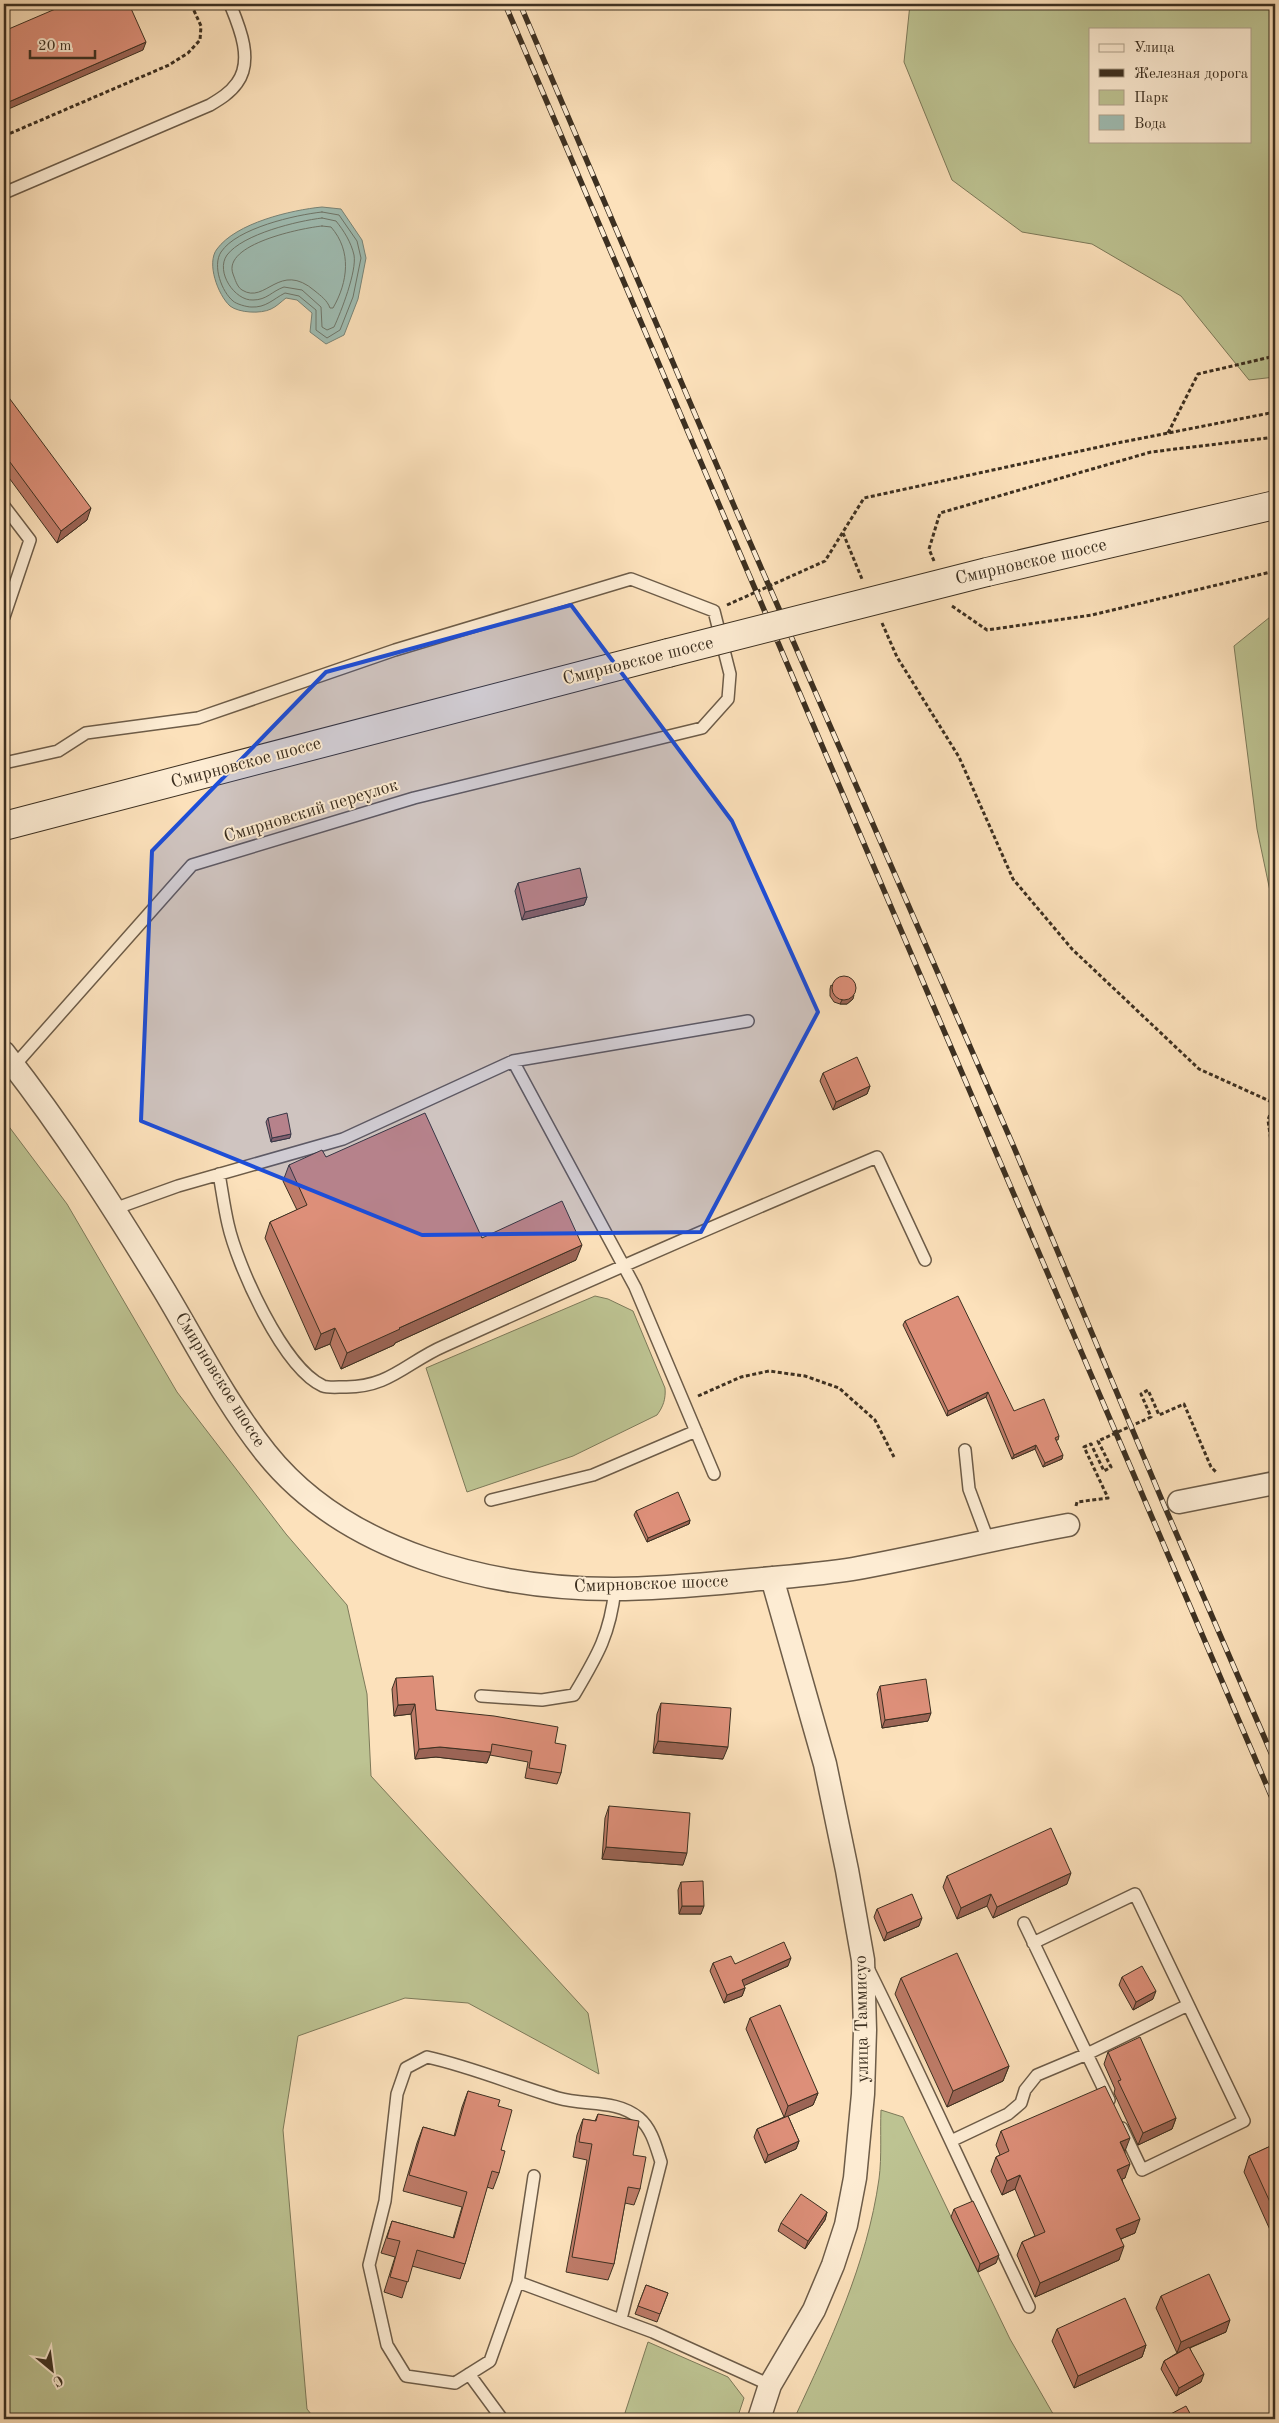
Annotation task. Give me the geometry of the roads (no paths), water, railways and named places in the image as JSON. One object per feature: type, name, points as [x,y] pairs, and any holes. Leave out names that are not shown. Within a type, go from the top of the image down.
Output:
[{"type":"main road","name":"Смирновское шоссе","points":[[4,826],[668,653],[988,572],[1275,505]]},
{"type":"street","name":"Смирновское шоссе","points":[[9,1060],[62,1131],[114,1209],[225,1395],[264,1451],[287,1477],[324,1509],[364,1533],[413,1553],[466,1571],[508,1580],[553,1586],[615,1589],[772,1578],[850,1569],[1068,1525]]},
{"type":"street","points":[[1179,1502],[1275,1483]]},
{"type":"street","name":"улица Таммисуо","points":[[759,2419],[770,2384],[814,2310],[833,2265],[846,2225],[855,2178],[863,2094],[863,1960],[825,1764],[772,1578]]},
{"type":"lane","points":[[4,192],[210,105],[226,95],[239,82],[244,66],[244,45],[240,28],[230,4]]},
{"type":"lane","points":[[4,506],[30,540],[4,617]]},
{"type":"lane","name":"Смирновский переулок","points":[[4,763],[58,751],[86,732],[198,718],[395,650],[631,578],[714,611],[730,674],[728,699],[702,728],[414,798],[192,865],[9,1060]]},
{"type":"lane","points":[[114,1209],[219,1174],[343,1139],[513,1061],[748,1021]]},
{"type":"lane","points":[[513,1061],[635,1287],[714,1474]]},
{"type":"lane","points":[[219,1174],[228,1224],[239,1258],[268,1321],[298,1367],[324,1387],[361,1388],[401,1373],[433,1350],[623,1265],[877,1157],[925,1260]]},
{"type":"lane","points":[[491,1500],[593,1475],[696,1431]]},
{"type":"lane","points":[[966,1450],[969,1489],[988,1540]]},
{"type":"lane","points":[[481,1696],[542,1700],[574,1695],[599,1652],[612,1618],[615,1589]]},
{"type":"lane","points":[[1024,1923],[1033,1943],[1115,2112],[1142,2170],[1244,2121],[1135,1894],[1033,1943]]},
{"type":"lane","points":[[863,1960],[924,2080],[951,2142],[1029,2307]]},
{"type":"lane","points":[[951,2142],[1008,2114],[1021,2103],[1026,2090],[1037,2075],[1087,2054],[1188,2005]]},
{"type":"lane","points":[[534,2176],[518,2282],[490,2361],[454,2383],[406,2376],[387,2346],[369,2264],[385,2202],[397,2094],[406,2068],[427,2057],[463,2065],[560,2099],[616,2106],[639,2118],[653,2138],[660,2162],[621,2319]]},
{"type":"lane","points":[[518,2282],[621,2319],[770,2384]]},
{"type":"lane","points":[[469,2374],[502,2419]]},
{"type":"water","points":[[322,207],[341,209],[362,240],[366,258],[358,299],[344,335],[326,344],[310,332],[312,313],[297,300],[286,298],[273,308],[262,312],[250,312],[234,308],[230,306],[221,294],[213,270],[214,255],[217,249],[237,232],[265,219],[295,211]]},
{"type":"railway","points":[[505,4],[1275,1805]]},
{"type":"railway","points":[[520,4],[735,508],[1013,1145],[1164,1505],[1275,1762]]}]
